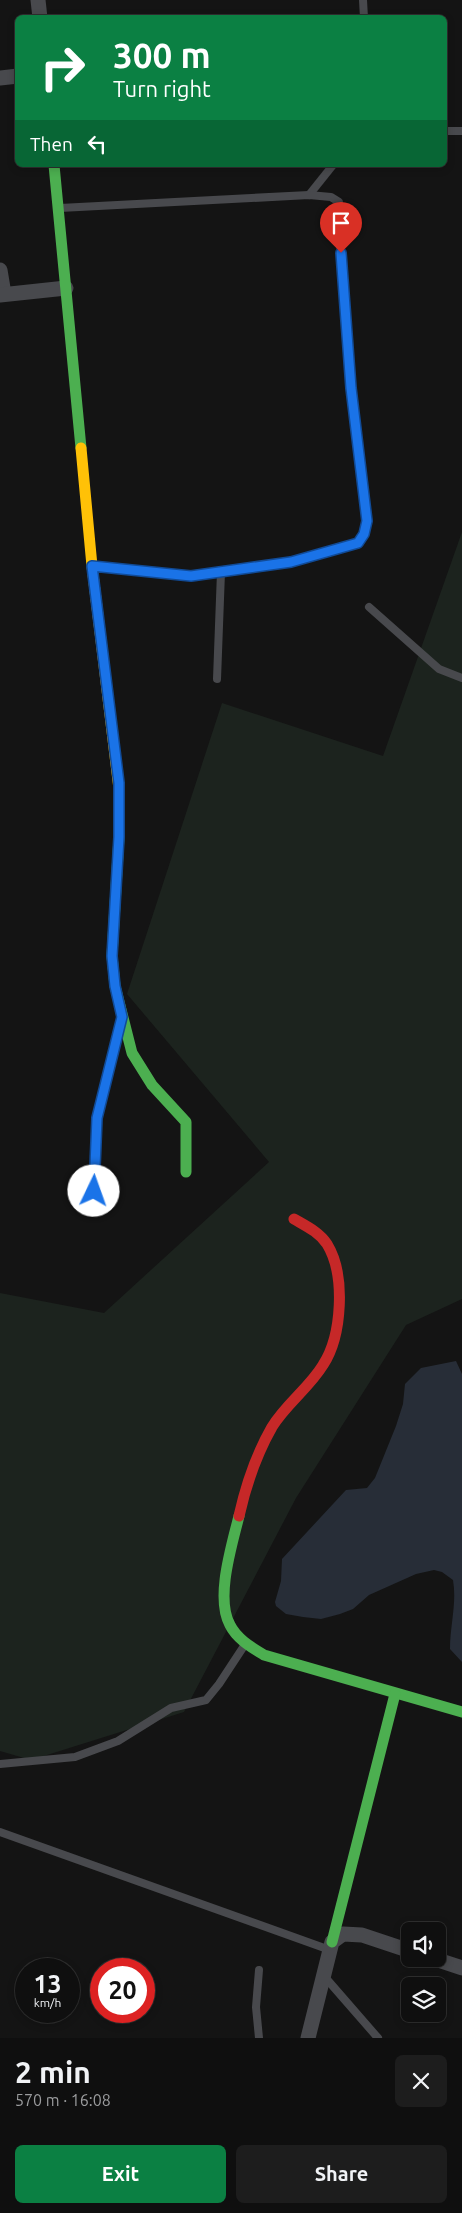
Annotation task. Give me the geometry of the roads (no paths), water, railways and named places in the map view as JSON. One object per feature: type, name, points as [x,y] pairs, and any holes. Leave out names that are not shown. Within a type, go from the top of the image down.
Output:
[{"type":"street","points":[[38,0],[40,15]]},
{"type":"street","points":[[0,78],[15,76]]},
{"type":"street","points":[[54,167],[92,566],[119,783],[119,837],[112,956],[115,986],[132,1052],[152,1085],[186,1122],[186,1172]]},
{"type":"street","points":[[0,270],[2,295],[66,288]]},
{"type":"street","points":[[294,1219],[321,1236],[334,1258],[338,1279],[337,1322],[332,1348],[317,1374],[273,1426],[255,1463],[239,1511],[223,1596],[225,1613],[233,1632],[245,1644],[264,1655],[462,1712]]},
{"type":"street","points":[[308,2038],[395,1694]]},
{"type":"street","points":[[331,1946],[343,1934],[362,1935],[401,1948]]},
{"type":"street","points":[[446,1963],[462,1968]]},
{"type":"lane","points":[[363,0],[364,15]]},
{"type":"lane","points":[[447,131],[462,132]]},
{"type":"lane","points":[[309,195],[331,167]]},
{"type":"lane","points":[[58,208],[309,195],[331,197],[339,202],[350,378],[367,521],[364,534],[358,543],[291,562],[191,576],[92,566]]},
{"type":"lane","points":[[217,680],[221,572]]},
{"type":"lane","points":[[369,607],[439,669],[462,678]]},
{"type":"lane","points":[[94,1191],[97,1118],[122,1017]]},
{"type":"lane","points":[[0,1764],[74,1757],[118,1741],[171,1708],[206,1700],[219,1684],[245,1644]]},
{"type":"lane","points":[[0,1832],[331,1946]]},
{"type":"lane","points":[[259,1970],[256,2007],[259,2038]]},
{"type":"lane","points":[[324,1976],[378,2038]]}]
